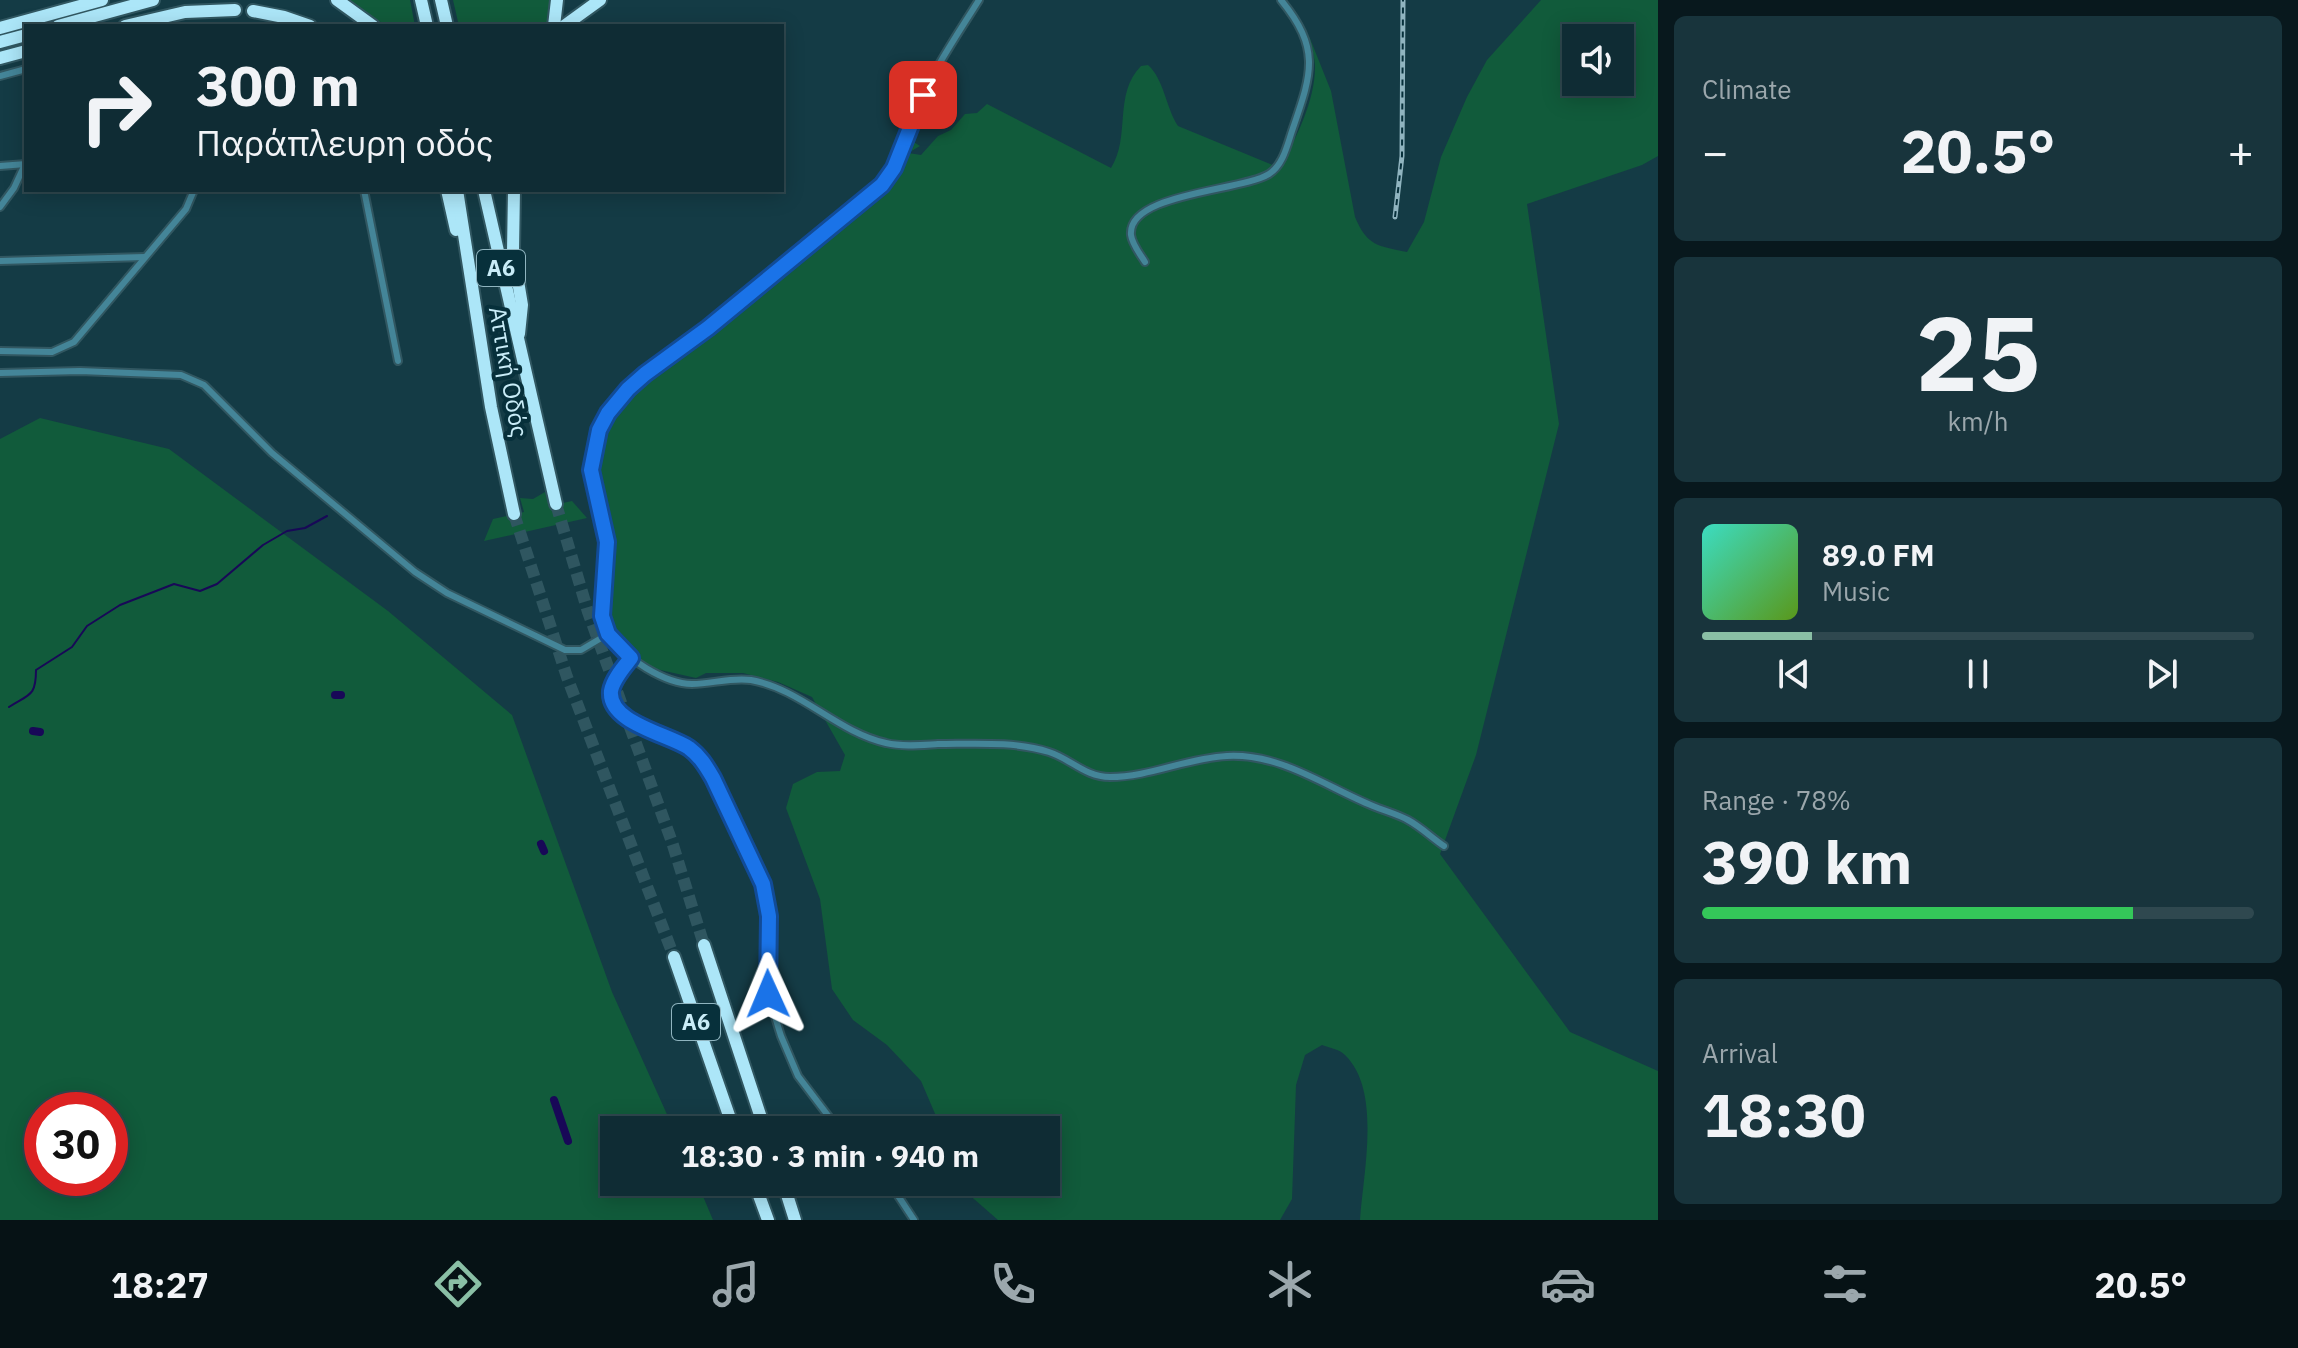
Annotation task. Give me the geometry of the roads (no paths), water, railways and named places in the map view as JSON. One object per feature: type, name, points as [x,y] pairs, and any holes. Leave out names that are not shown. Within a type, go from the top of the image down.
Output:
[{"type":"highway","points":[[0,26],[68,0]]},
{"type":"highway","points":[[0,26],[102,0]]},
{"type":"highway","points":[[65,24],[153,0]]},
{"type":"highway","points":[[337,0],[370,24]]},
{"type":"highway","points":[[421,0],[427,24]]},
{"type":"highway","points":[[441,0],[447,24]]},
{"type":"highway","points":[[554,24],[557,0]]},
{"type":"highway","points":[[567,24],[600,0]]},
{"type":"highway","points":[[134,24],[185,12],[235,10]]},
{"type":"highway","points":[[253,11],[304,24]]},
{"type":"highway","points":[[0,42],[24,36]]},
{"type":"highway","points":[[0,58],[24,52]]},
{"type":"highway","points":[[447,192],[472,297]]},
{"type":"highway","name":"Αττική Οδός","points":[[457,192],[491,407],[514,514]]},
{"type":"highway","name":"Αττική Οδός","points":[[484,192],[556,504]]},
{"type":"highway","points":[[514,192],[513,251],[522,305],[518,346]]},
{"type":"highway","name":"Α6","points":[[704,945],[760,1116]]},
{"type":"highway","name":"Α6","points":[[674,957],[729,1116]]},
{"type":"highway","points":[[759,1196],[768,1220]]},
{"type":"highway","points":[[787,1196],[795,1220]]},
{"type":"street","points":[[979,0],[932,78],[915,112],[894,168],[882,185],[708,328],[645,374],[608,413],[599,430],[591,470],[607,542],[602,616],[608,634],[631,658],[657,673],[686,684],[727,679],[752,680],[775,687],[853,732],[890,744],[1034,748],[1051,752],[1094,775],[1110,777],[1140,774],[1189,760],[1229,755],[1252,757],[1299,772],[1395,814],[1412,822],[1444,846]]},
{"type":"street","points":[[1145,262],[1132,240],[1131,232],[1132,223],[1142,212],[1202,192],[1258,179],[1268,175],[1280,162],[1310,71],[1303,31],[1281,0]]},
{"type":"street","points":[[0,76],[24,70]]},
{"type":"street","points":[[0,166],[24,163]]},
{"type":"street","points":[[0,207],[24,167]]},
{"type":"street","points":[[0,351],[45,353],[68,346],[88,328],[186,209],[193,192]]},
{"type":"street","points":[[364,192],[398,361]]},
{"type":"street","points":[[0,261],[145,257]]},
{"type":"street","points":[[0,373],[80,371],[181,375],[194,379],[304,481],[432,584],[565,650],[581,650],[608,634]]},
{"type":"street","points":[[631,658],[612,688],[616,708],[622,715],[692,751],[709,770],[763,884],[769,916],[768,994],[781,1036],[798,1076],[828,1116]]},
{"type":"street","points":[[898,1196],[914,1220]]},
{"type":"waterway","points":[[9,707],[33,690],[36,670],[72,647],[87,626],[120,605],[174,584],[200,591],[217,584],[263,545],[287,531],[305,528],[327,516]]},
{"type":"waterway","points":[[335,695],[341,695]]},
{"type":"waterway","points":[[33,731],[40,732]]},
{"type":"waterway","points":[[541,844],[544,851]]},
{"type":"waterway","points":[[554,1100],[568,1141]]},
{"type":"tunnel","points":[[556,504],[588,612],[672,842],[704,945]]},
{"type":"tunnel","points":[[514,514],[567,677],[674,957]]},
{"type":"railway","points":[[1395,217],[1402,156],[1403,0]]}]
